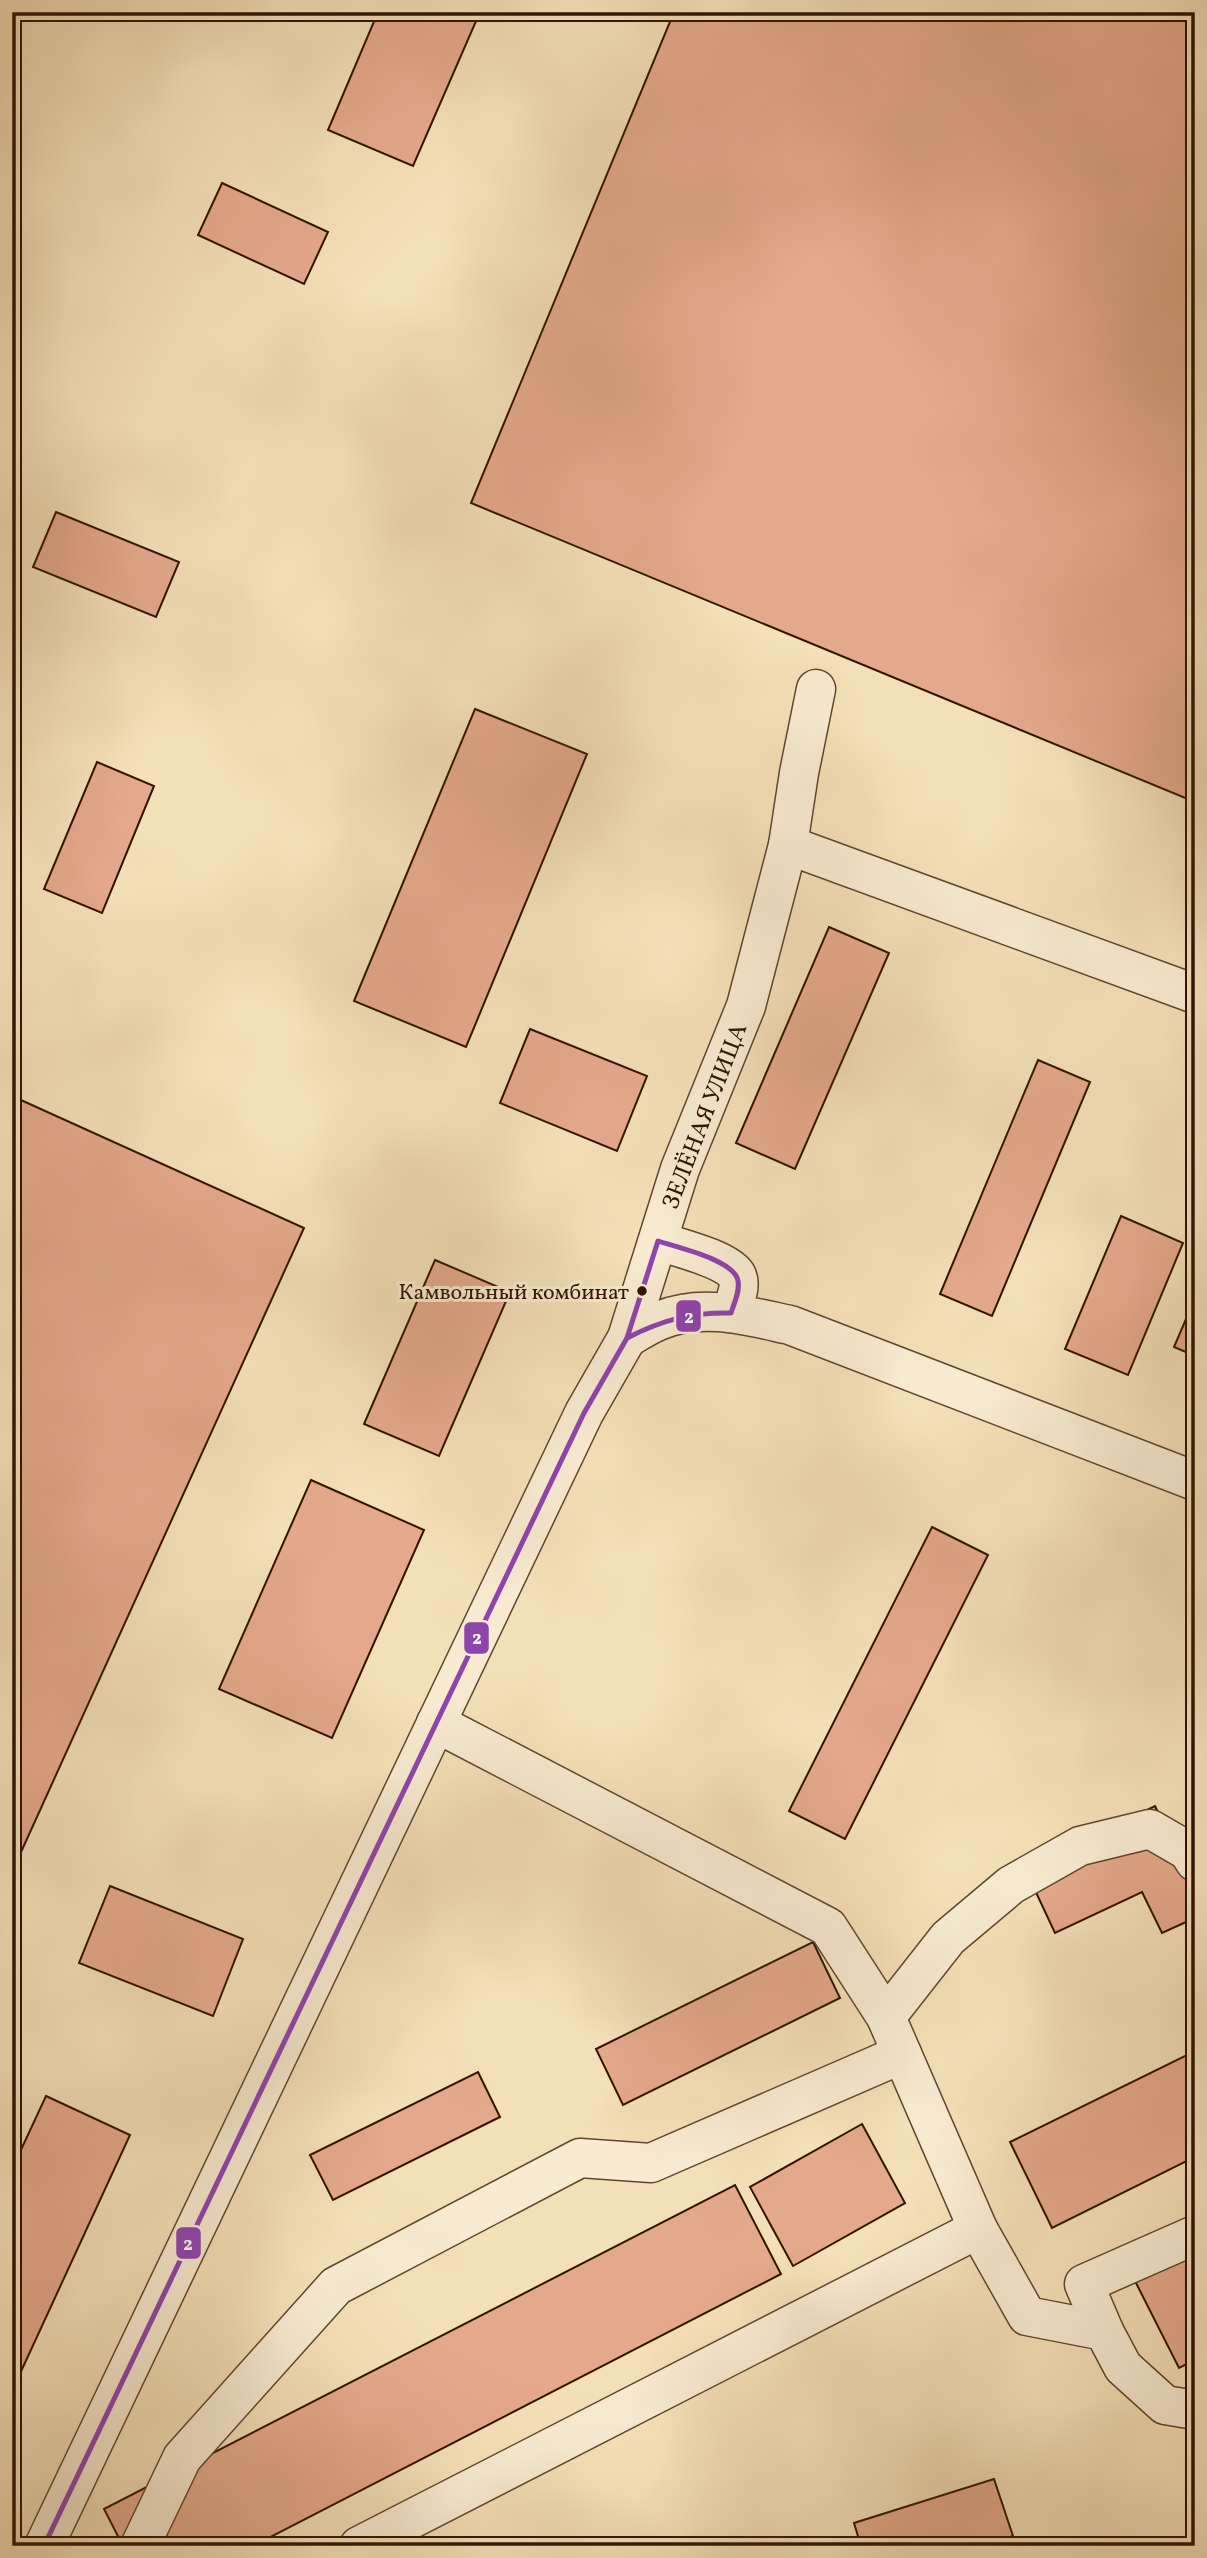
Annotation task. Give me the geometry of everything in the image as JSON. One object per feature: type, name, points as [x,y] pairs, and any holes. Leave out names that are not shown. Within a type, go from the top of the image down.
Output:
[{"type":"street","name":"ЗЕЛЁНАЯ УЛИЦА","points":[[44,2546],[584,1413],[627,1338],[680,1169],[746,1006],[788,845],[816,689]]},
{"type":"street","points":[[788,845],[1195,994]]},
{"type":"street","points":[[658,1241],[730,1266],[738,1278],[738,1290],[731,1313]]},
{"type":"street","points":[[627,1338],[663,1319],[700,1311],[731,1313],[790,1325],[1195,1481]]},
{"type":"street","points":[[436,1723],[828,1927],[886,2017],[978,2229],[1027,2316],[1104,2332]]},
{"type":"street","points":[[886,2017],[948,1938],[1012,1885],[1080,1846],[1150,1829],[1188,1851],[1195,1862]]},
{"type":"street","points":[[141,2546],[182,2458],[336,2286],[580,2158],[651,2163],[902,2054]]},
{"type":"street","points":[[359,2546],[978,2229]]},
{"type":"street","points":[[1195,2235],[1084,2284],[1104,2332],[1123,2367],[1165,2405],[1195,2410]]},
{"type":"building","points":[[378,12],[480,12],[413,166],[328,130]]},
{"type":"building","points":[[674,12],[1195,12],[1195,802],[471,503]]},
{"type":"building","points":[[222,183],[328,232],[304,284],[198,235]]},
{"type":"building","points":[[56,512],[179,562],[156,617],[33,567]]},
{"type":"building","points":[[475,709],[587,754],[466,1047],[354,1001]]},
{"type":"building","points":[[97,762],[154,786],[102,913],[44,889]]},
{"type":"building","points":[[829,927],[889,953],[795,1169],[736,1143]]},
{"type":"building","points":[[530,1029],[647,1076],[617,1151],[500,1103]]},
{"type":"building","points":[[1038,1060],[1090,1082],[992,1316],[940,1294]]},
{"type":"building","points":[[12,1096],[304,1228],[12,1872]]},
{"type":"building","points":[[1121,1216],[1183,1243],[1128,1375],[1065,1349]]},
{"type":"building","points":[[435,1260],[510,1292],[439,1456],[364,1424]]},
{"type":"building","points":[[1195,1298],[1195,1356],[1174,1347]]},
{"type":"building","points":[[311,1480],[424,1530],[332,1738],[219,1689]]},
{"type":"building","points":[[932,1527],[988,1555],[845,1839],[789,1811]]},
{"type":"building","points":[[1155,1806],[1195,1889],[1195,1918],[1162,1933],[1142,1892],[1055,1933],[1025,1869]]},
{"type":"building","points":[[110,1886],[243,1939],[213,2016],[79,1963]]},
{"type":"building","points":[[813,1942],[840,1998],[623,2105],[596,2049]]},
{"type":"building","points":[[1195,2051],[1195,2157],[1052,2228],[1010,2142]]},
{"type":"building","points":[[478,2072],[500,2117],[333,2200],[310,2155]]},
{"type":"building","points":[[46,2096],[130,2135],[12,2391],[12,2169]]},
{"type":"building","points":[[862,2124],[905,2203],[793,2266],[750,2187]]},
{"type":"building","points":[[735,2185],[781,2274],[253,2546],[123,2546],[104,2509]]},
{"type":"building","points":[[1195,2245],[1195,2360],[1179,2368],[1133,2277]]},
{"type":"building","points":[[994,2479],[1013,2536],[982,2546],[861,2546],[854,2523]]},
{"type":"transit line","name":"2","points":[[658,1241],[704,1255],[734,1273],[738,1289],[731,1313],[678,1318],[627,1338],[658,1241]]},
{"type":"transit line","name":"2","points":[[44,2546],[584,1413],[627,1338]]},
{"type":"place","name":"Камвольный комбинат","points":[[642,1291]]}]
